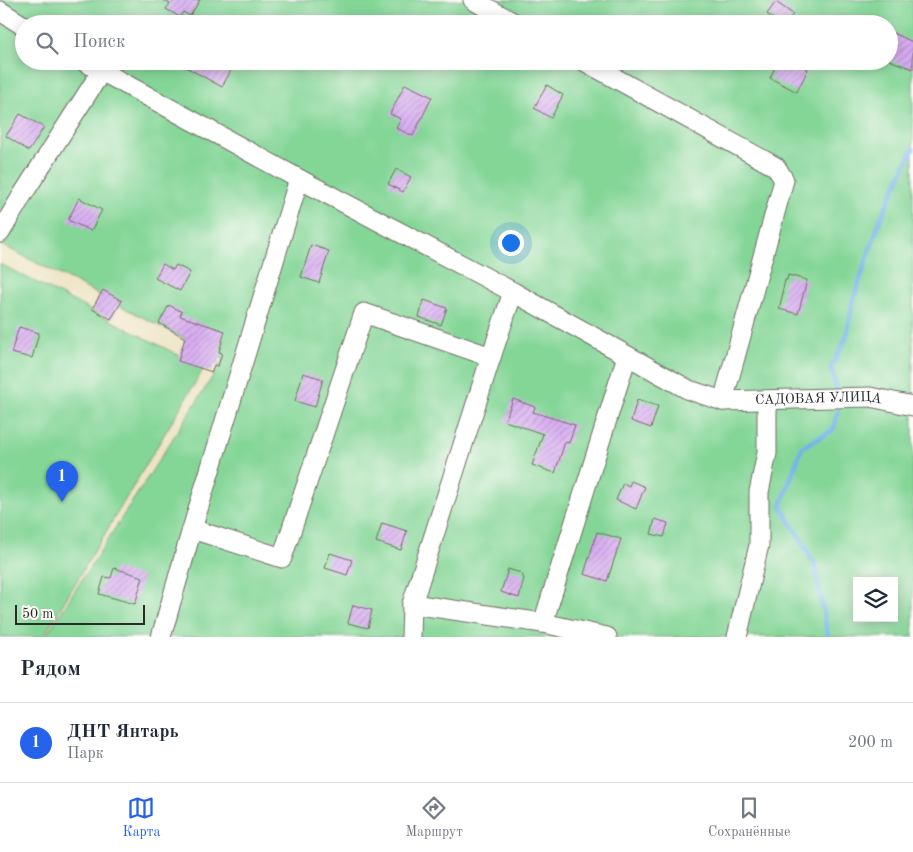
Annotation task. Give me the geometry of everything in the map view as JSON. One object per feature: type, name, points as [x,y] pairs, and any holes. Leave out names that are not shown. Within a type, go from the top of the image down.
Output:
[{"type":"street","points":[[473,0],[500,15]]},
{"type":"street","points":[[0,12],[15,21]]},
{"type":"street","name":"САДОВАЯ УЛИЦА","points":[[98,70],[513,292],[688,390],[723,401],[870,397],[913,406]]},
{"type":"street","points":[[600,70],[776,167],[784,180],[723,401]]},
{"type":"street","points":[[0,233],[101,72]]},
{"type":"street","points":[[161,637],[299,179]]},
{"type":"street","points":[[411,637],[412,604],[513,292]]},
{"type":"street","points":[[192,529],[282,558],[364,313],[491,357]]},
{"type":"street","points":[[543,623],[627,356]]},
{"type":"street","points":[[737,637],[759,545],[759,492],[767,452],[766,401]]},
{"type":"street","points":[[412,604],[543,623],[608,637]]},
{"type":"green space","points":[[0,0],[913,0],[913,637],[45,637],[224,359],[0,244]]},
{"type":"green space","points":[[0,264],[204,368],[43,637],[0,637]]},
{"type":"building","points":[[164,0],[200,0],[191,15],[183,12],[181,15],[176,15],[166,9],[170,4]]},
{"type":"building","points":[[776,2],[793,14],[768,15],[767,14]]},
{"type":"building","points":[[898,35],[913,42],[913,69],[898,63]]},
{"type":"building","points":[[191,70],[231,70],[222,87]]},
{"type":"building","points":[[774,70],[808,70],[797,92],[770,78]]},
{"type":"building","points":[[405,84],[432,97],[413,136],[396,128],[401,119],[390,114]]},
{"type":"building","points":[[547,85],[563,95],[551,118],[534,108]]},
{"type":"building","points":[[20,114],[44,127],[29,151],[6,136]]},
{"type":"building","points":[[396,169],[411,177],[403,192],[388,184]]},
{"type":"building","points":[[79,198],[102,210],[91,231],[68,220]]},
{"type":"building","points":[[311,245],[329,251],[319,283],[301,277]]},
{"type":"building","points":[[163,264],[173,270],[176,265],[190,272],[180,291],[155,278]]},
{"type":"building","points":[[788,275],[807,280],[798,314],[779,309],[785,280],[787,280]]},
{"type":"building","points":[[103,290],[122,301],[111,319],[92,309]]},
{"type":"building","points":[[424,300],[447,308],[441,325],[419,317]]},
{"type":"building","points":[[169,305],[182,312],[180,316],[225,331],[219,352],[222,353],[218,366],[214,365],[212,372],[178,361],[185,338],[159,323]]},
{"type":"building","points":[[19,327],[39,333],[32,358],[11,353]]},
{"type":"building","points":[[303,373],[323,379],[315,407],[295,401]]},
{"type":"building","points":[[513,399],[535,407],[533,412],[575,425],[569,443],[565,442],[555,473],[532,465],[543,434],[505,421]]},
{"type":"building","points":[[637,400],[658,406],[651,428],[631,421]]},
{"type":"building","points":[[631,481],[645,487],[636,509],[616,500],[623,483],[629,486]]},
{"type":"building","points":[[655,519],[668,523],[664,537],[651,534]]},
{"type":"building","points":[[382,523],[407,531],[401,550],[376,542]]},
{"type":"building","points":[[597,532],[621,539],[607,581],[584,574]]},
{"type":"building","points":[[330,553],[352,560],[347,575],[325,568]]},
{"type":"building","points":[[114,568],[143,577],[135,604],[99,594],[104,577],[111,578]]},
{"type":"building","points":[[508,569],[521,573],[524,578],[519,598],[501,592]]},
{"type":"building","points":[[353,605],[372,610],[368,628],[348,623]]},
{"type":"waterway","points":[[837,391],[831,368],[847,336],[853,301],[880,220],[913,149]]},
{"type":"waterway","points":[[828,637],[815,565],[781,506],[802,447],[833,430],[838,412]]},
{"type":"place","name":"ДНТ Янтарь","points":[[62,502]]}]
